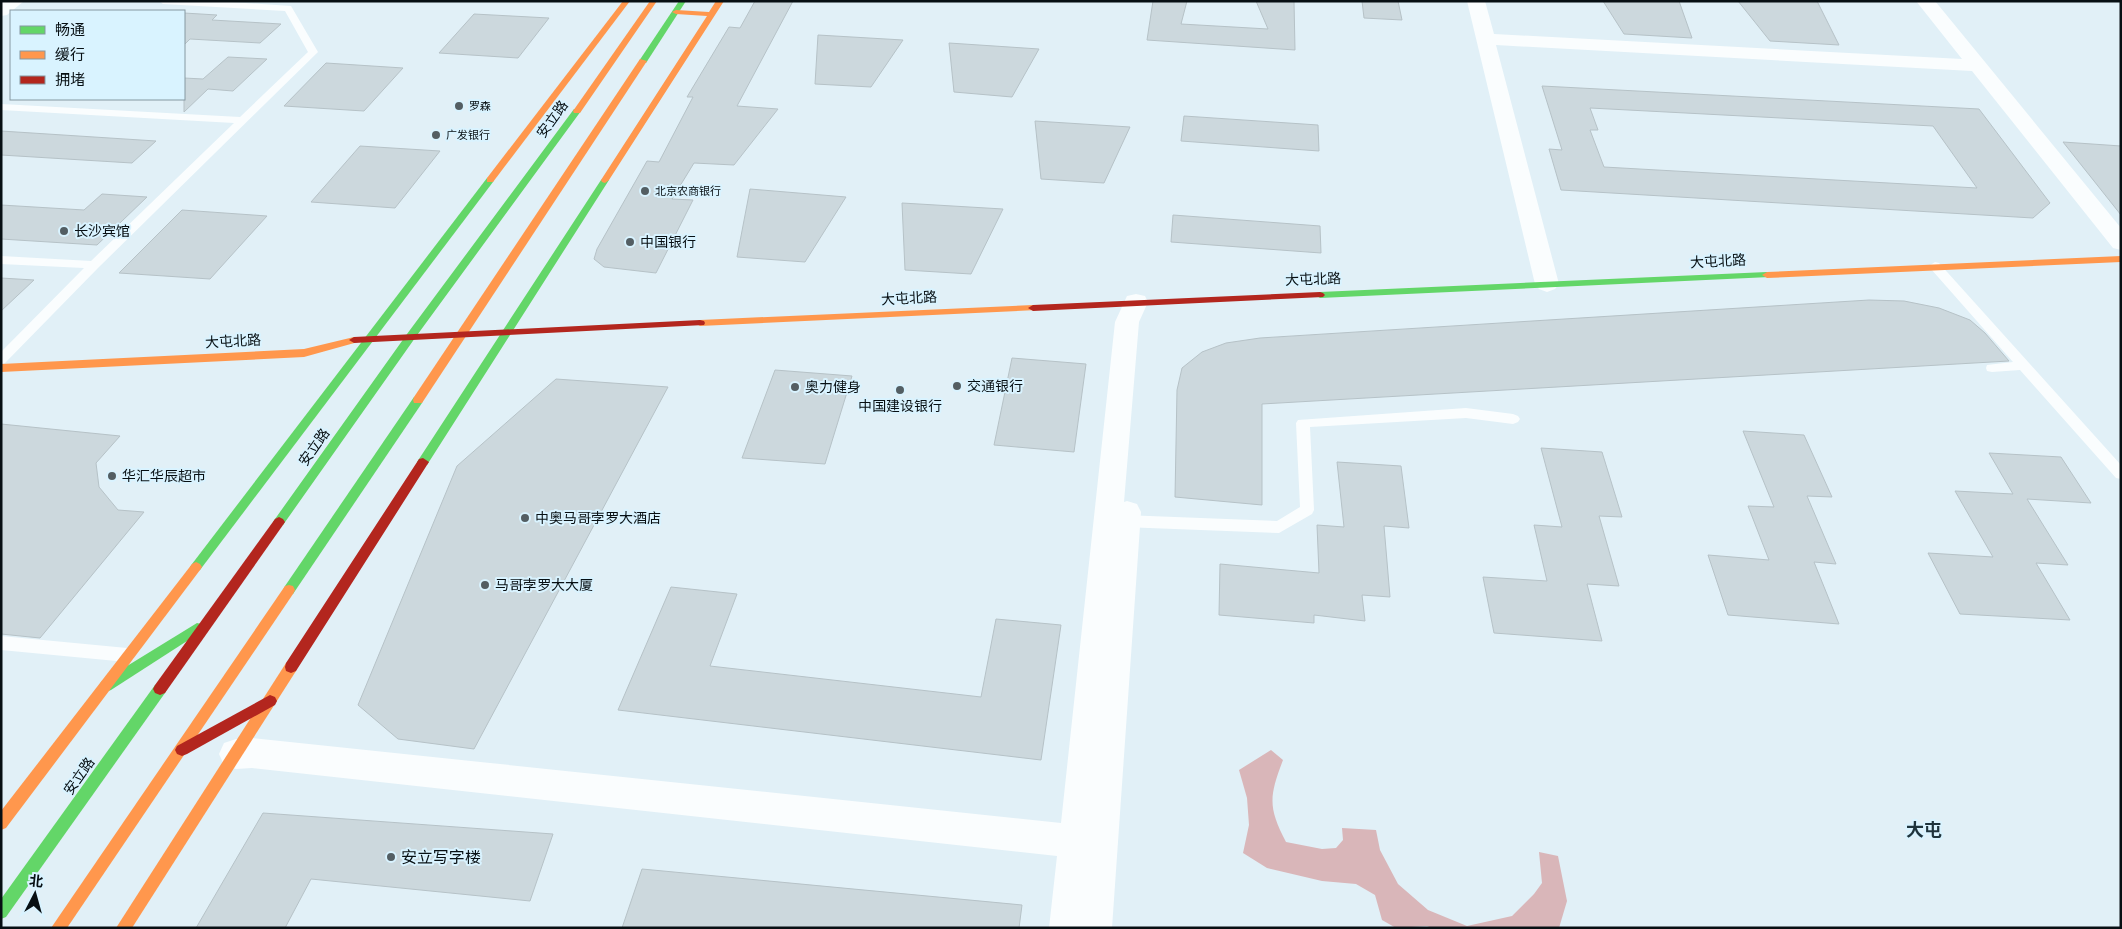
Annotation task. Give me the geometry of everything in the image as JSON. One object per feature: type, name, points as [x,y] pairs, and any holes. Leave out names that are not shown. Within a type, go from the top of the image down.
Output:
[{"type":"street","points":[[1,11],[15,1]]},
{"type":"street","name":"安立路","points":[[1,823],[627,1]]},
{"type":"street","name":"安立路","points":[[1,912],[411,336],[598,82],[654,1]]},
{"type":"street","points":[[58,928],[464,334],[683,1]]},
{"type":"street","points":[[123,928],[720,1]]},
{"type":"street","points":[[1476,1],[1547,284]]},
{"type":"street","points":[[1925,1],[2121,243]]},
{"type":"street","points":[[676,12],[712,14]]},
{"type":"street","points":[[1486,39],[1978,66]]},
{"type":"street","name":"大屯北路","points":[[1,368],[304,353],[360,338],[2121,259]]},
{"type":"street","points":[[1068,928],[1088,843],[1117,521],[1142,322],[1136,302]]},
{"type":"street","points":[[106,686],[209,620]]},
{"type":"street","points":[[177,753],[270,701]]},
{"type":"street","points":[[236,754],[262,754],[1088,843]]},
{"type":"street","points":[[1088,843],[1093,928]]},
{"type":"lane","points":[[1,360],[94,266],[313,52],[288,8],[272,4],[163,1]]},
{"type":"lane","points":[[1,107],[242,120]]},
{"type":"lane","points":[[1,260],[94,266]]},
{"type":"lane","points":[[1935,266],[2121,474]]},
{"type":"lane","points":[[1992,368],[2023,365]]},
{"type":"lane","points":[[1117,521],[1278,527],[1307,510],[1302,423],[1466,413],[1513,419]]},
{"type":"lane","points":[[1,643],[130,655]]},
{"type":"shaded area","points":[[1271,750],[1283,760],[1273,793],[1273,810],[1286,842],[1322,849],[1336,848],[1343,840],[1342,828],[1376,830],[1380,850],[1398,884],[1428,910],[1467,926],[1512,916],[1542,883],[1539,852],[1558,856],[1567,901],[1559,928],[1432,928],[1427,926],[1396,928],[1382,920],[1375,895],[1356,884],[1322,881],[1267,868],[1243,853],[1249,825],[1247,798],[1239,770]]},
{"type":"building","points":[[755,1],[793,1],[737,106],[778,109],[734,165],[694,163],[672,199],[693,200],[656,273],[604,267],[594,259],[597,249],[647,161],[659,162],[693,97],[687,97],[729,27],[740,28]]},
{"type":"building","points":[[1153,1],[1187,1],[1181,24],[1268,29],[1256,1],[1294,1],[1295,50],[1147,40]]},
{"type":"building","points":[[1362,1],[1398,1],[1402,20],[1364,18]]},
{"type":"building","points":[[1603,1],[1679,1],[1692,38],[1624,34]]},
{"type":"building","points":[[1738,1],[1817,1],[1839,45],[1770,41]]},
{"type":"building","points":[[185,13],[217,15],[212,20],[281,24],[260,43],[190,39],[185,44]]},
{"type":"building","points":[[474,14],[549,18],[518,58],[439,53]]},
{"type":"building","points":[[818,35],[903,40],[871,87],[815,84]]},
{"type":"building","points":[[949,43],[1039,49],[1012,97],[954,92]]},
{"type":"building","points":[[228,57],[267,59],[233,91],[208,89],[184,112],[185,78],[203,79]]},
{"type":"building","points":[[326,63],[403,68],[364,111],[284,106]]},
{"type":"building","points":[[1542,86],[1979,109],[2050,203],[2033,218],[1561,190],[1549,149],[1562,150]],"holes":[[[1590,108],[1933,126],[1977,188],[1604,167],[1590,130],[1598,130]]]},
{"type":"building","points":[[1184,116],[1318,125],[1319,151],[1181,141]]},
{"type":"building","points":[[1035,121],[1130,127],[1104,183],[1041,179]]},
{"type":"building","points":[[1,131],[156,141],[132,163],[1,155]]},
{"type":"building","points":[[2063,142],[2121,146],[2121,215]]},
{"type":"building","points":[[360,146],[440,151],[395,208],[311,202]]},
{"type":"building","points":[[750,189],[846,197],[805,262],[737,257]]},
{"type":"building","points":[[102,194],[147,197],[97,245],[1,239],[1,205],[84,210]]},
{"type":"building","points":[[902,203],[1003,209],[971,274],[905,270]]},
{"type":"building","points":[[182,210],[267,216],[210,279],[119,273]]},
{"type":"building","points":[[1173,215],[1320,226],[1321,253],[1171,242]]},
{"type":"building","points":[[1,278],[34,280],[1,311]]},
{"type":"building","points":[[1869,300],[1904,301],[1939,308],[1970,320],[1985,333],[2009,361],[1262,404],[1262,505],[1175,497],[1177,390],[1182,368],[1202,352],[1226,343],[1260,338]]},
{"type":"building","points":[[1012,358],[1086,364],[1074,452],[994,445]]},
{"type":"building","points":[[775,370],[852,376],[825,464],[742,458]]},
{"type":"building","name":"马哥孛罗大大厦","points":[[556,379],[668,387],[474,749],[398,739],[358,705],[457,466]]},
{"type":"building","points":[[1,424],[120,436],[96,463],[99,487],[118,510],[144,512],[40,638],[1,634]]},
{"type":"building","points":[[1743,431],[1804,435],[1832,497],[1807,496],[1836,564],[1814,562],[1839,624],[1728,615],[1708,555],[1769,560],[1748,506],[1774,507]]},
{"type":"building","points":[[1541,448],[1602,452],[1622,517],[1599,516],[1619,586],[1587,584],[1602,641],[1494,633],[1483,577],[1547,581],[1534,525],[1562,527]]},
{"type":"building","points":[[1989,453],[2061,457],[2091,503],[2027,499],[2068,565],[2036,563],[2070,620],[1960,614],[1928,553],[1993,557],[1955,491],[2013,494]]},
{"type":"building","points":[[1337,462],[1401,466],[1409,528],[1384,526],[1390,597],[1362,595],[1365,621],[1314,615],[1314,623],[1219,615],[1220,564],[1319,573],[1317,525],[1344,527]]},
{"type":"building","points":[[671,587],[737,594],[710,666],[981,697],[996,619],[1061,625],[1041,760],[618,710]]},
{"type":"building","name":"安立写字楼","points":[[263,813],[553,834],[530,901],[311,879],[285,928],[196,928]]},
{"type":"building","points":[[642,869],[1022,905],[1019,928],[622,928]]},
{"type":"traffic: fast","points":[[643,61],[683,1]]},
{"type":"traffic: fast","points":[[279,522],[411,336],[577,111]]},
{"type":"traffic: fast","points":[[196,567],[490,180]]},
{"type":"traffic: fast","points":[[423,462],[605,180]]},
{"type":"traffic: fast","points":[[1320,295],[1767,275]]},
{"type":"traffic: fast","points":[[289,590],[418,400]]},
{"type":"traffic: fast","points":[[106,686],[197,628]]},
{"type":"traffic: fast","points":[[1,912],[160,689]]},
{"type":"traffic: slow","points":[[490,180],[627,1]]},
{"type":"traffic: slow","points":[[577,111],[654,1]]},
{"type":"traffic: slow","points":[[605,180],[720,1]]},
{"type":"traffic: slow","points":[[676,12],[712,14]]},
{"type":"traffic: slow","points":[[418,400],[643,61]]},
{"type":"traffic: slow","points":[[1767,275],[2121,259]]},
{"type":"traffic: slow","points":[[700,323],[1033,308]]},
{"type":"traffic: slow","points":[[1,368],[304,353],[354,340]]},
{"type":"traffic: slow","points":[[1,823],[196,567]]},
{"type":"traffic: slow","points":[[58,928],[289,590]]},
{"type":"traffic: slow","points":[[123,928],[291,667]]},
{"type":"traffic: jam","points":[[1033,308],[1320,295]]},
{"type":"traffic: jam","points":[[354,340],[700,323]]},
{"type":"traffic: jam","points":[[291,667],[423,462]]},
{"type":"traffic: jam","points":[[160,689],[279,522]]},
{"type":"traffic: jam","points":[[182,750],[270,701]]},
{"type":"place","name":"罗森","points":[[459,106]]},
{"type":"place","name":"广发银行","points":[[436,135]]},
{"type":"place","name":"北京农商银行","points":[[645,191]]},
{"type":"place","name":"长沙宾馆","points":[[64,231]]},
{"type":"place","name":"中国银行","points":[[630,242]]},
{"type":"place","name":"交通银行","points":[[957,386]]},
{"type":"place","name":"奥力健身","points":[[795,387]]},
{"type":"place","name":"中国建设银行","points":[[900,390]]},
{"type":"place","name":"华汇华辰超市","points":[[112,476]]},
{"type":"place","name":"中奥马哥孛罗大酒店","points":[[525,518]]},
{"type":"place","name":"马哥孛罗大大厦","points":[[485,585]]},
{"type":"place","name":"安立写字楼","points":[[391,857]]},
{"type":"district","name":"大屯","points":[[1924,830]]}]
